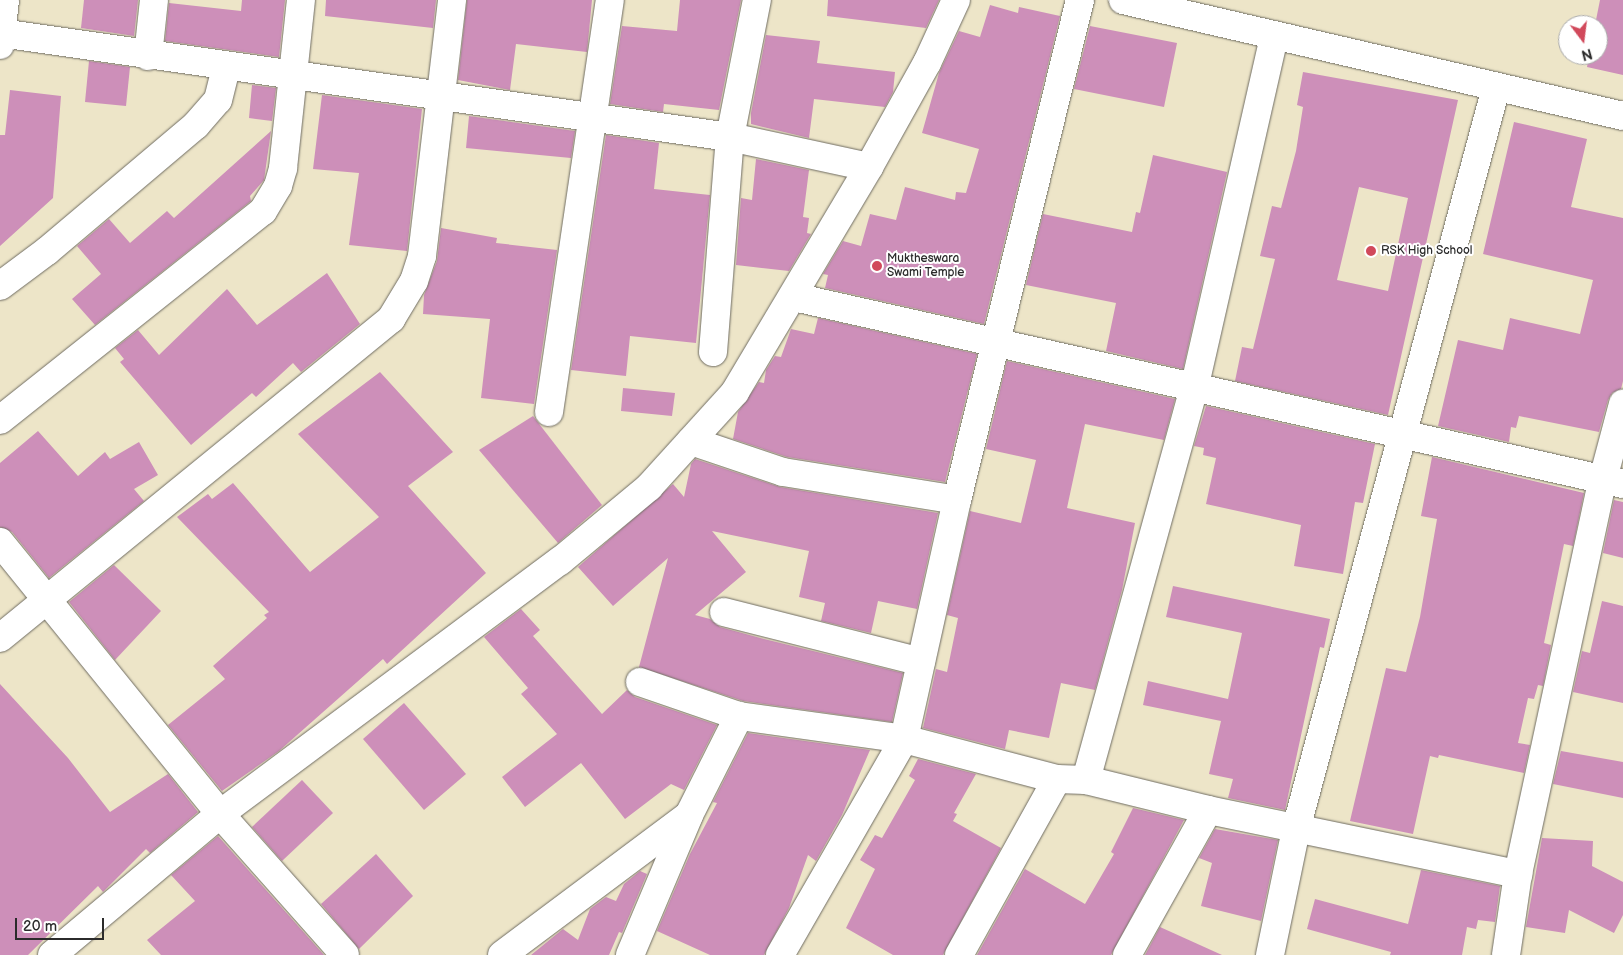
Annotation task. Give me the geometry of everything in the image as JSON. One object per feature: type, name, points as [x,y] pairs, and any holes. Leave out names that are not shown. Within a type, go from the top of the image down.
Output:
[{"type":"street","points":[[6,0],[1,37],[226,67],[293,73],[730,137],[869,167]]},
{"type":"street","points":[[148,56],[154,0]]},
{"type":"street","points":[[0,420],[262,212],[278,186],[283,168],[301,0]]},
{"type":"street","points":[[0,638],[391,319],[414,281],[422,256],[439,94],[452,0]]},
{"type":"street","points":[[549,412],[610,0]]},
{"type":"street","points":[[713,352],[730,137],[757,0]]},
{"type":"street","points":[[52,955],[220,814],[560,560],[649,487],[735,392],[794,297],[869,167],[926,62],[956,0]]},
{"type":"street","points":[[780,955],[904,739],[957,500],[1080,0]]},
{"type":"street","points":[[1123,0],[1274,37],[1623,116]]},
{"type":"street","points":[[1086,780],[1194,388],[1274,37]]},
{"type":"street","points":[[2,279],[47,251],[196,125],[218,100],[226,67]]},
{"type":"street","points":[[1270,955],[1296,829],[1496,88]]},
{"type":"street","points":[[794,297],[1613,482]]},
{"type":"street","points":[[1506,955],[1518,874],[1613,482],[1623,404]]},
{"type":"street","points":[[691,441],[783,472],[957,500]]},
{"type":"street","points":[[0,542],[220,814],[345,955]]},
{"type":"street","points":[[724,612],[921,662]]},
{"type":"street","points":[[640,682],[738,716],[904,739],[1057,780],[1086,780],[1208,810],[1518,874]]},
{"type":"street","points":[[630,955],[689,815],[738,716]]},
{"type":"street","points":[[959,955],[1057,780]]},
{"type":"street","points":[[1128,955],[1208,810]]},
{"type":"street","points":[[502,955],[689,815]]},
{"type":"building","points":[[84,0],[138,0],[134,36],[81,28]]},
{"type":"building","points":[[242,0],[285,0],[279,57],[165,41],[169,3],[241,11]]},
{"type":"building","points":[[326,0],[436,0],[433,28],[325,16]]},
{"type":"building","points":[[467,0],[592,0],[587,52],[516,44],[510,90],[458,80]]},
{"type":"building","points":[[680,0],[741,0],[719,110],[664,104],[663,112],[610,104],[622,26],[677,31]]},
{"type":"building","points":[[828,0],[939,0],[926,28],[827,16]]},
{"type":"building","points":[[1600,0],[1623,0],[1623,75],[1587,67],[1587,65],[1608,65],[1608,15],[1597,15]]},
{"type":"building","points":[[990,5],[1018,13],[1019,7],[1060,16],[984,324],[825,288],[828,275],[823,274],[843,241],[861,246],[870,214],[896,220],[905,187],[955,200],[956,192],[966,193],[979,149],[922,133],[939,73],[959,31],[980,37]]},
{"type":"building","points":[[1090,26],[1177,43],[1164,107],[1074,89]]},
{"type":"building","points":[[766,35],[820,41],[817,63],[895,72],[893,92],[885,107],[814,99],[809,138],[751,124],[751,113]]},
{"type":"building","points":[[89,61],[130,67],[126,106],[85,102]]},
{"type":"building","points":[[1303,72],[1458,100],[1388,415],[1235,381],[1242,347],[1253,349],[1275,259],[1260,256],[1272,206],[1281,208],[1296,151],[1303,107],[1297,105]],"holes":[[[1359,187],[1408,198],[1388,291],[1337,280]]]},
{"type":"building","points":[[252,85],[276,88],[272,121],[249,118]]},
{"type":"building","points":[[10,90],[61,96],[53,198],[0,246],[0,135],[5,135]]},
{"type":"building","points":[[322,95],[422,109],[407,251],[349,245],[359,173],[313,169]]},
{"type":"building","points":[[469,116],[575,131],[571,158],[466,148]]},
{"type":"building","points":[[1514,122],[1587,139],[1571,207],[1623,218],[1623,381],[1621,389],[1612,393],[1608,400],[1599,432],[1519,416],[1516,428],[1511,427],[1509,442],[1438,426],[1458,340],[1503,350],[1510,318],[1580,334],[1593,280],[1483,254]]},
{"type":"building","points":[[271,131],[264,180],[250,196],[251,201],[95,325],[72,299],[101,274],[77,246],[109,219],[130,243],[167,211],[174,218]]},
{"type":"building","points":[[606,135],[659,143],[654,189],[710,195],[696,343],[630,336],[626,376],[571,370]]},
{"type":"building","points":[[1153,155],[1227,172],[1183,369],[1106,351],[1116,303],[1026,285],[1043,214],[1132,232],[1136,212],[1140,213]]},
{"type":"building","points":[[756,159],[809,170],[803,217],[809,218],[807,233],[811,234],[789,271],[736,265],[741,198],[752,200]]},
{"type":"building","points":[[441,228],[497,238],[496,243],[557,250],[534,404],[481,398],[490,319],[423,314],[424,295],[437,261]]},
{"type":"building","points":[[327,273],[360,324],[301,372],[293,363],[256,397],[252,393],[191,445],[120,362],[124,359],[115,348],[138,330],[159,355],[227,289],[257,325]]},
{"type":"building","points":[[818,318],[977,354],[945,482],[787,457],[733,439],[738,412],[759,382],[764,383],[766,370],[775,356],[781,357],[791,329],[814,334]]},
{"type":"building","points":[[1007,361],[1175,399],[1164,440],[1085,424],[1067,508],[1135,523],[1122,590],[1095,690],[1061,683],[1049,738],[1009,730],[1005,749],[923,728],[936,669],[947,672],[958,618],[947,615],[970,511],[1021,523],[1036,460],[986,449]]},
{"type":"building","points":[[380,372],[453,452],[408,486],[486,573],[387,664],[383,659],[279,751],[222,791],[168,725],[225,679],[213,666],[267,618],[264,615],[269,612],[177,517],[208,494],[212,499],[233,483],[310,572],[379,517],[298,434]]},
{"type":"building","points":[[623,388],[675,393],[672,416],[621,411]]},
{"type":"building","points":[[1206,406],[1375,444],[1363,503],[1355,502],[1343,574],[1294,566],[1301,525],[1206,504],[1216,458],[1203,455],[1204,448],[1194,446]]},
{"type":"building","points":[[533,416],[602,505],[558,543],[479,450]]},
{"type":"building","points":[[38,431],[78,476],[105,452],[110,459],[139,442],[158,475],[134,489],[144,501],[49,578],[12,532],[0,527],[0,463]]},
{"type":"building","points":[[1432,457],[1584,493],[1573,546],[1564,544],[1544,643],[1551,645],[1543,686],[1538,685],[1534,699],[1528,698],[1518,743],[1530,745],[1524,773],[1439,755],[1438,758],[1430,756],[1413,834],[1350,821],[1386,668],[1406,672],[1420,617],[1437,519],[1421,516]]},
{"type":"building","points":[[695,459],[780,487],[938,513],[917,609],[878,601],[871,633],[821,621],[825,603],[799,597],[809,551],[712,531],[746,572],[695,615],[710,619],[720,627],[903,673],[892,722],[743,701],[639,667],[668,558],[613,606],[578,567],[673,484],[684,497],[691,464]]},
{"type":"building","points":[[1614,500],[1623,502],[1623,558],[1603,553]]},
{"type":"building","points":[[114,565],[161,611],[115,660],[69,602]]},
{"type":"building","points":[[1173,586],[1330,619],[1324,648],[1320,647],[1285,810],[1228,798],[1233,779],[1209,774],[1221,721],[1143,705],[1148,681],[1228,699],[1242,633],[1166,617]]},
{"type":"building","points":[[1602,601],[1623,606],[1623,703],[1573,692],[1582,651],[1590,653]]},
{"type":"building","points":[[521,609],[540,630],[533,636],[602,714],[627,690],[635,697],[717,725],[684,790],[671,784],[625,819],[581,763],[525,807],[502,777],[557,734],[521,694],[528,688],[484,637]]},
{"type":"building","points":[[0,684],[68,758],[110,812],[168,774],[198,812],[150,853],[146,849],[103,892],[98,886],[28,955],[0,955]]},
{"type":"building","points":[[404,703],[466,774],[424,810],[363,739]]},
{"type":"building","points":[[748,733],[870,750],[842,815],[816,861],[808,855],[789,908],[764,955],[710,955],[657,931],[690,854],[717,803],[713,802]]},
{"type":"building","points":[[1561,751],[1623,762],[1623,798],[1553,784]]},
{"type":"building","points":[[918,759],[976,774],[954,813],[957,814],[953,821],[1001,848],[943,955],[893,955],[846,928],[875,869],[860,860],[875,835],[882,838],[915,780],[909,776]]},
{"type":"building","points":[[302,780],[333,813],[282,861],[252,827]]},
{"type":"building","points":[[1133,808],[1184,820],[1111,955],[977,955],[1025,869],[1085,904],[1114,854],[1111,852]]},
{"type":"building","points":[[1215,829],[1278,840],[1261,921],[1201,906],[1212,863],[1199,858]]},
{"type":"building","points":[[218,836],[324,955],[161,955],[147,940],[195,901],[171,875]]},
{"type":"building","points":[[1542,838],[1593,841],[1592,866],[1623,882],[1623,915],[1614,933],[1569,910],[1565,933],[1526,927]]},
{"type":"building","points":[[376,854],[413,896],[359,949],[321,904]]},
{"type":"building","points":[[1421,870],[1500,886],[1495,922],[1478,920],[1476,929],[1467,927],[1462,955],[1390,955],[1391,952],[1307,929],[1315,899],[1408,924]]},
{"type":"building","points":[[640,871],[647,874],[622,933],[619,932],[609,955],[531,955],[563,929],[578,940],[590,909],[606,897],[616,901],[624,884]]},
{"type":"building","points":[[1160,927],[1222,955],[1145,955]]},
{"type":"place","name":"RSK High School","points":[[1371,251]]},
{"type":"place","name":"Muktheswara Swami Temple","points":[[877,266]]}]
